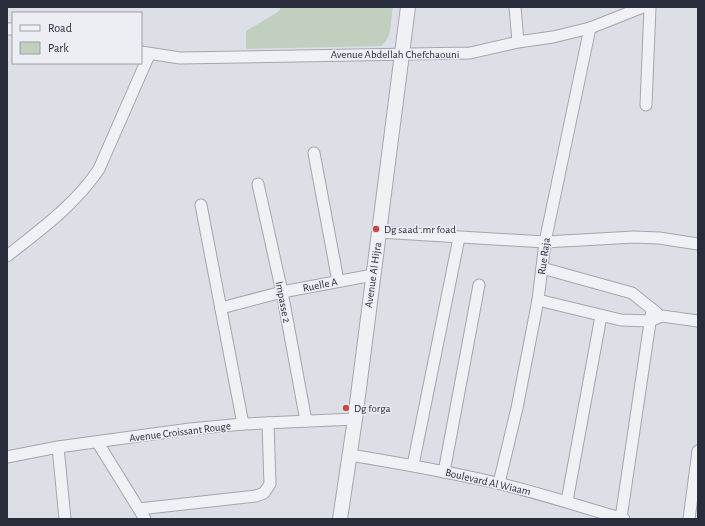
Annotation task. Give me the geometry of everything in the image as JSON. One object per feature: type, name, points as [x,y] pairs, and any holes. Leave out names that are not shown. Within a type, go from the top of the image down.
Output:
[{"type":"street","name":"Avenue Al Hijra","points":[[340,519],[355,419],[400,54],[408,7]]},
{"type":"street","points":[[515,7],[518,42]]},
{"type":"street","name":"Avenue Abdellah Chefchaouni","points":[[145,53],[180,58],[462,54],[518,42],[553,37],[590,28],[643,7]]},
{"type":"street","points":[[646,105],[650,7]]},
{"type":"street","name":"Rue Raja","points":[[499,483],[517,408],[538,300],[545,242],[590,28]]},
{"type":"street","points":[[7,256],[78,197],[89,183],[98,169],[141,64]]},
{"type":"street","points":[[314,153],[338,281]]},
{"type":"street","name":"Impasse 2","points":[[258,184],[282,292],[306,421]]},
{"type":"street","points":[[201,206],[243,424]]},
{"type":"street","points":[[379,232],[545,242],[634,237],[659,238],[698,244]]},
{"type":"street","points":[[413,465],[459,238]]},
{"type":"street","points":[[542,268],[590,280],[632,293],[662,316],[698,321]]},
{"type":"street","name":"Ruelle A","points":[[221,308],[282,292],[373,275]]},
{"type":"street","points":[[444,472],[479,285]]},
{"type":"street","points":[[538,300],[601,316],[630,321],[650,321],[662,316]]},
{"type":"street","points":[[622,519],[652,309]]},
{"type":"street","points":[[567,501],[601,316]]},
{"type":"street","name":"Avenue Croissant Rouge","points":[[7,457],[58,447],[98,443],[190,429],[243,424],[355,419]]},
{"type":"street","points":[[139,509],[256,496],[264,493],[270,484],[268,423]]},
{"type":"street","points":[[98,443],[145,519]]},
{"type":"street","points":[[58,447],[65,519]]},
{"type":"street","points":[[688,519],[698,451]]},
{"type":"street","name":"Boulevard Al Wiaam","points":[[350,455],[413,465],[499,483],[567,501],[599,515],[622,519]]},
{"type":"green space","points":[[281,7],[393,7],[388,38],[381,46],[246,49],[246,31],[279,11]]},
{"type":"place","name":"Dg saad .mr foad","points":[[376,229]]},
{"type":"place","name":"Dg forga","points":[[346,408]]}]
